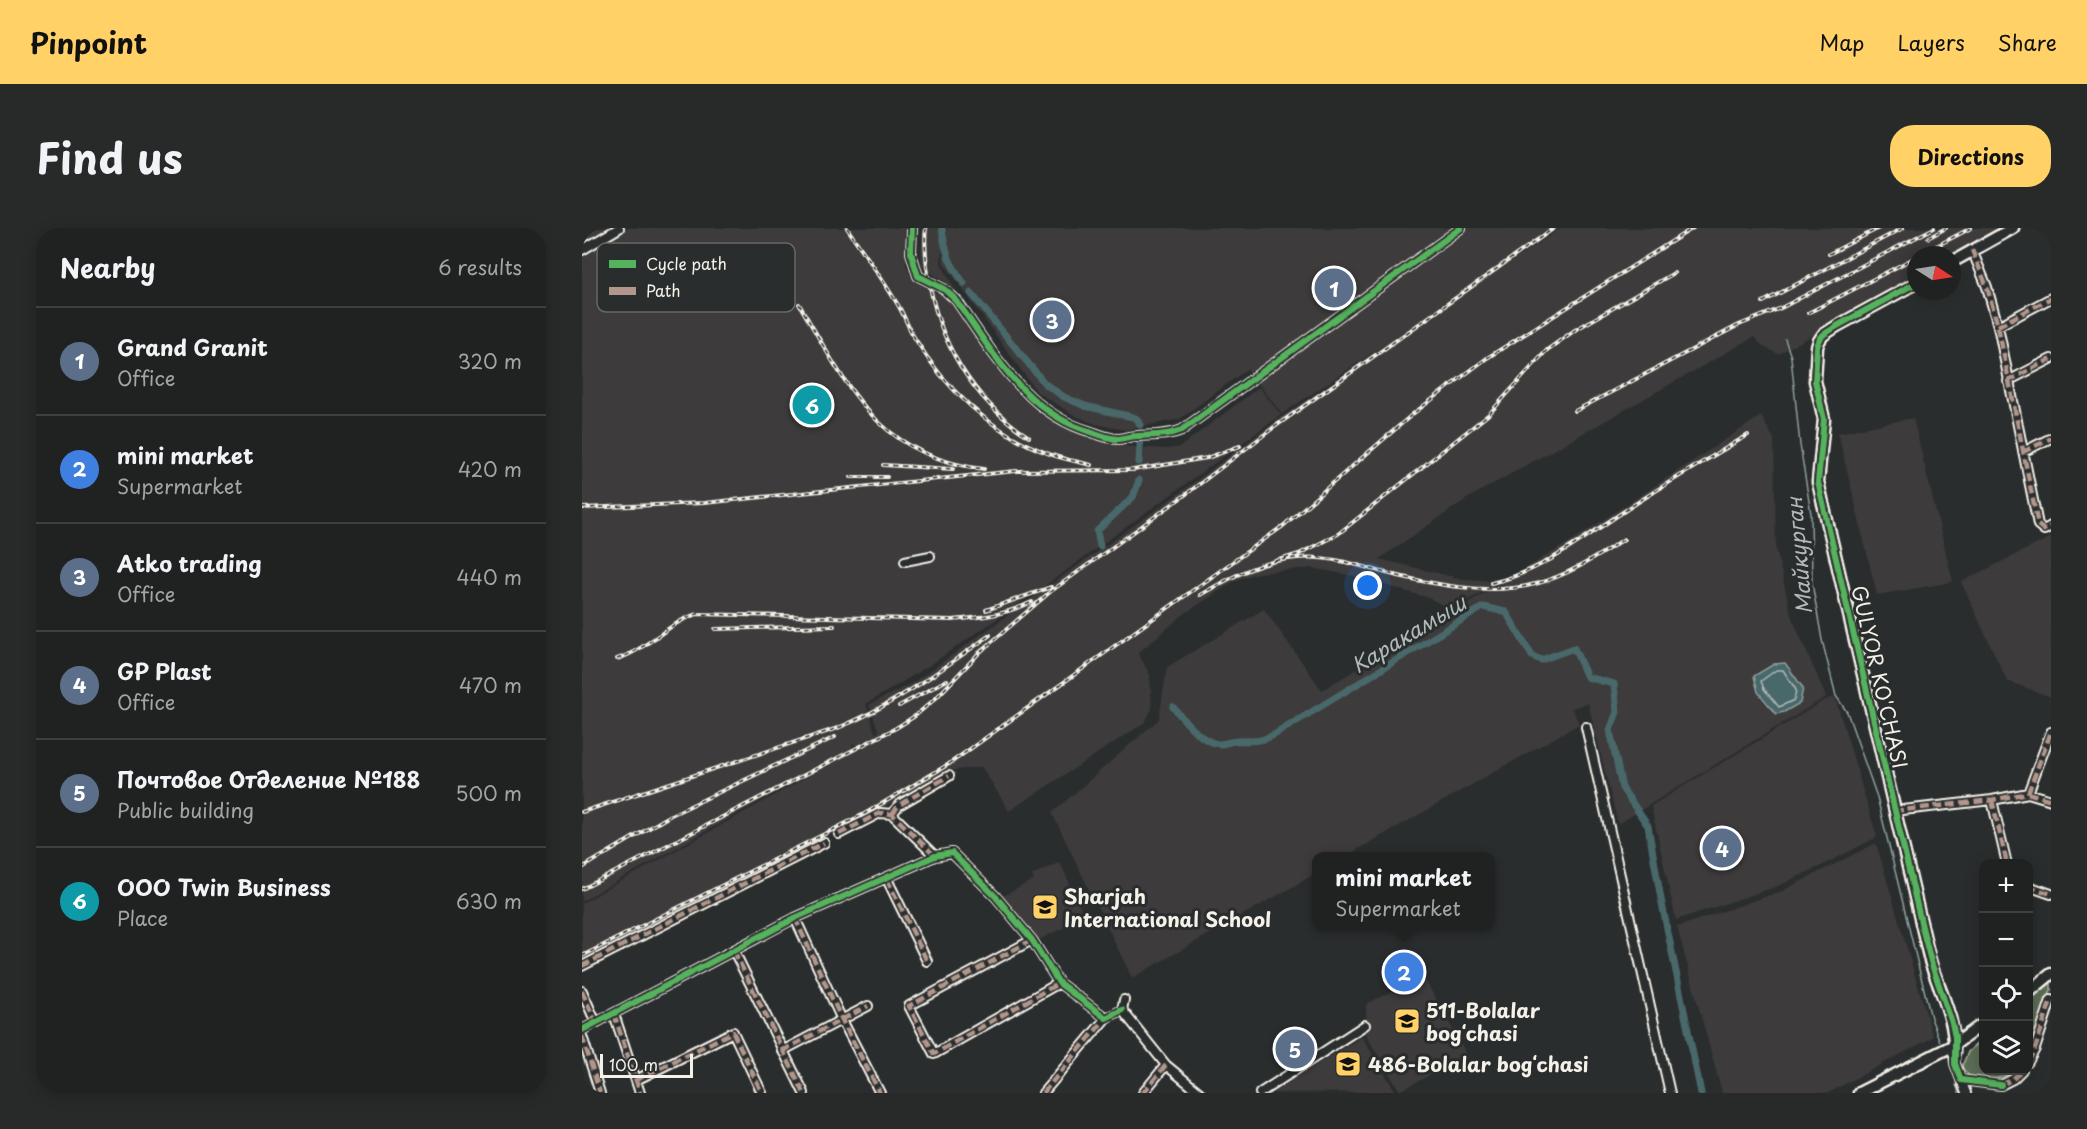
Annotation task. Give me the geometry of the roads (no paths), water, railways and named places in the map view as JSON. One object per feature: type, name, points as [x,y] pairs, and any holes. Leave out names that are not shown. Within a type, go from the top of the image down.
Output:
[{"type":"street","points":[[582,250],[619,228]]},
{"type":"street","points":[[912,228],[911,253],[918,276],[944,289],[956,300],[1015,383],[1032,400],[1062,420],[1086,431],[1118,439],[1173,433],[1182,429],[1461,228]]},
{"type":"street","points":[[1961,257],[2013,228]]},
{"type":"street","points":[[1972,250],[1987,288],[1998,326],[2041,529],[2044,530],[2051,526]]},
{"type":"street","name":"GULYOR KO'CHASI","points":[[1907,288],[1823,335],[1817,347],[1815,381],[1824,419],[1818,482],[1932,965],[1952,1023],[1955,1064],[1966,1093]]},
{"type":"street","points":[[1998,326],[2051,298]]},
{"type":"street","points":[[2008,381],[2051,359]]},
{"type":"street","points":[[2023,452],[2051,438]]},
{"type":"street","points":[[905,561],[930,556]]},
{"type":"street","points":[[1586,727],[1670,1093]]},
{"type":"street","points":[[2028,793],[2051,732]]},
{"type":"street","points":[[892,814],[899,805],[949,777]]},
{"type":"street","points":[[1894,811],[1992,800],[2028,793],[2051,800]]},
{"type":"street","points":[[1992,800],[2006,859]]},
{"type":"street","points":[[839,834],[880,813],[892,814],[935,856]]},
{"type":"street","points":[[582,966],[824,843]]},
{"type":"street","points":[[582,1030],[795,918],[935,856],[952,853],[996,897],[1032,940],[1059,983],[1106,1018]]},
{"type":"street","points":[[887,879],[927,961]]},
{"type":"street","points":[[2033,888],[2051,894]]},
{"type":"street","points":[[795,918],[842,1020],[880,1093]]},
{"type":"street","points":[[1032,940],[909,1006],[934,1054],[1059,983]]},
{"type":"street","points":[[734,951],[804,1093]]},
{"type":"street","points":[[2033,983],[2051,969]]},
{"type":"street","points":[[2033,989],[2051,974]]},
{"type":"street","points":[[582,992],[596,1023]]},
{"type":"street","points":[[1124,1000],[1122,1010],[1166,1065],[1200,1093]]},
{"type":"street","points":[[2033,1053],[2051,1000]]},
{"type":"street","points":[[782,1051],[868,1006]]},
{"type":"street","points":[[1042,1093],[1106,1018],[1122,1010]]},
{"type":"street","points":[[614,1014],[640,1093]]},
{"type":"street","points":[[1260,1093],[1365,1025]]},
{"type":"street","points":[[1859,1093],[1954,1049],[1979,1027]]},
{"type":"street","points":[[636,1080],[733,1032],[762,1093]]},
{"type":"street","points":[[1874,1093],[1979,1033]]},
{"type":"street","points":[[582,1036],[600,1093]]},
{"type":"street","points":[[1143,1093],[1166,1065]]},
{"type":"street","points":[[1961,1080],[2002,1089],[2018,1075]]},
{"type":"water","points":[[1785,663],[1803,688],[1800,703],[1776,714],[1758,692],[1754,676],[1774,664]]},
{"type":"waterway","name":"Каракамыш","points":[[942,228],[948,257],[964,283]]},
{"type":"waterway","name":"Каракамыш","points":[[971,293],[1045,384],[1064,397],[1085,406],[1133,417],[1140,425]]},
{"type":"waterway","name":"Майкурган","points":[[1785,339],[1791,357],[1800,445],[1811,514],[1812,583],[1822,640],[1836,696],[1847,712],[1877,797],[1931,1018],[1940,1042]]},
{"type":"waterway","name":"Каракамыш","points":[[1139,462],[1140,445]]},
{"type":"waterway","name":"Каракамыш","points":[[1100,546],[1097,531],[1133,497],[1139,480]]},
{"type":"waterway","name":"Каракамыш","points":[[1173,707],[1194,730],[1213,743],[1263,739],[1274,735],[1483,607],[1506,612],[1532,656],[1541,660],[1574,648],[1587,677],[1614,684],[1617,712],[1610,730],[1622,788],[1648,826],[1701,1093]]},
{"type":"waterway","name":"Майкурган","points":[[1956,1085],[1959,1093]]},
{"type":"railway","points":[[847,228],[892,295],[926,356],[971,407],[988,421],[1026,444],[1058,457],[1091,465]]},
{"type":"railway","points":[[926,228],[928,274],[940,322],[949,345],[974,387],[990,405],[1029,437]]},
{"type":"railway","points":[[582,889],[896,728],[915,716],[936,698],[979,653],[1050,592],[1185,495],[1273,428],[1554,228]]},
{"type":"railway","points":[[582,956],[866,813],[949,764],[1283,526],[1414,413],[1487,358],[1693,228]]},
{"type":"railway","points":[[1829,254],[1879,228]]},
{"type":"railway","points":[[1763,302],[1903,228]]},
{"type":"railway","points":[[1575,411],[1739,325],[1781,308],[1934,228]]},
{"type":"railway","points":[[1928,238],[1946,228]]},
{"type":"railway","points":[[1936,246],[1971,228]]},
{"type":"railway","points":[[1808,313],[1907,262]]},
{"type":"railway","points":[[1276,561],[1299,554],[1338,534],[1489,414],[1547,350],[1575,330],[1674,273]]},
{"type":"railway","points":[[799,304],[851,389],[870,413],[891,433],[917,449],[947,462],[984,469]]},
{"type":"railway","points":[[1491,583],[1527,571],[1560,554],[1654,492],[1748,435]]},
{"type":"railway","points":[[582,508],[704,503],[1016,471],[1133,470],[1207,458],[1240,446]]},
{"type":"railway","points":[[883,465],[953,469]]},
{"type":"railway","points":[[851,477],[887,477]]},
{"type":"railway","points":[[1200,595],[1258,566],[1308,557],[1342,561],[1403,577],[1460,587],[1480,589],[1517,587],[1547,581],[1570,571],[1624,539]]},
{"type":"railway","points":[[986,610],[1051,587]]},
{"type":"railway","points":[[617,659],[628,655],[677,623],[697,614],[953,620],[1003,613],[1032,602]]},
{"type":"railway","points":[[715,629],[834,626]]},
{"type":"railway","points":[[582,812],[838,728],[859,719],[898,698],[990,635]]},
{"type":"railway","points":[[899,706],[947,680]]},
{"type":"railway","points":[[582,868],[671,815],[835,737]]},
{"type":"place","name":"Grand Granit","points":[[1334,288]]},
{"type":"place","name":"Atko trading","points":[[1052,320]]},
{"type":"place","name":"ООО Twin Business","points":[[812,405]]},
{"type":"place","name":"GP Plast","points":[[1722,848]]},
{"type":"place","name":"Sharjah International School","points":[[1045,907]]},
{"type":"place","name":"mini market","points":[[1404,972]]},
{"type":"place","name":"511-Bolalar bogʻchasi","points":[[1407,1021]]},
{"type":"place","name":"Почтовое Отделение №188","points":[[1295,1049]]},
{"type":"place","name":"486-Bolalar bogʻchasi","points":[[1348,1064]]}]
